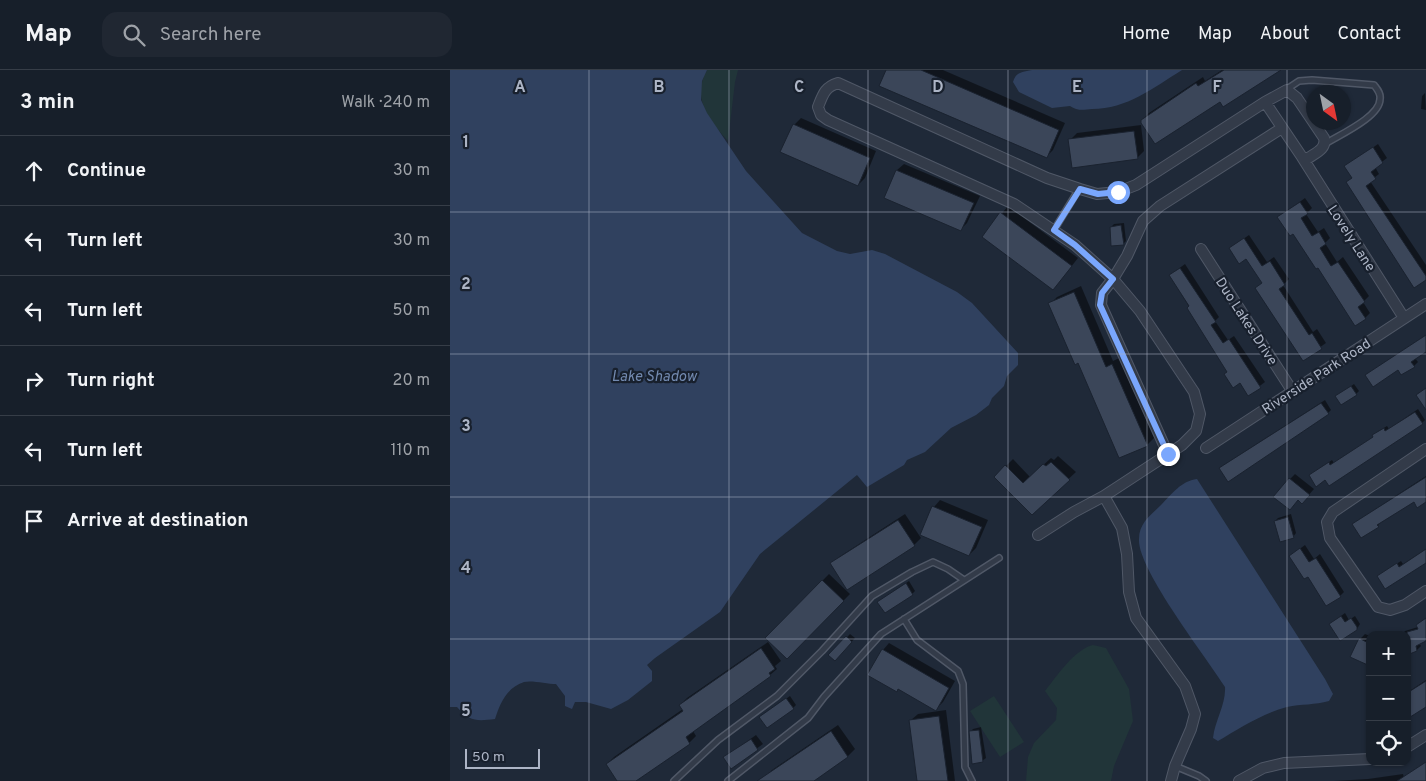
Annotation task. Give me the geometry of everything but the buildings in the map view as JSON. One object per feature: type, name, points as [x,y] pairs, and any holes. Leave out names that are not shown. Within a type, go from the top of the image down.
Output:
[{"type":"street","points":[[1038,535],[1104,496],[1182,445],[1196,431],[1200,414],[1194,392],[1140,310],[1113,279],[1075,245],[1014,204],[828,120],[821,115],[818,107],[824,91],[838,83],[1047,178],[1098,194],[1118,192],[1136,185],[1265,102],[1287,90],[1297,98],[1324,138],[1324,148],[1307,158],[1302,157]]},
{"type":"street","name":"Lovely Lane","points":[[1265,102],[1404,318]]},
{"type":"street","points":[[1168,454],[1100,305],[1102,293],[1127,256],[1143,221],[1160,206],[1282,128]]},
{"type":"street","name":"Duo Lakes Drive","points":[[1201,250],[1293,392]]},
{"type":"street","name":"Riverside Park Road","points":[[1206,448],[1426,304]]},
{"type":"street","points":[[1426,449],[1334,512],[1326,522],[1330,538],[1378,607],[1390,610],[1404,605],[1426,591]]},
{"type":"street","points":[[1104,496],[1122,528],[1127,554],[1129,592],[1136,618],[1185,686],[1195,714],[1171,781]]},
{"type":"street","points":[[1411,744],[1426,734]]},
{"type":"street","points":[[1239,781],[1263,768],[1284,763],[1366,759]]},
{"type":"lane","points":[[1287,90],[1299,81],[1312,80],[1374,85],[1380,93],[1381,101],[1378,108],[1370,116],[1325,144]]},
{"type":"lane","points":[[1054,230],[1080,189]]},
{"type":"lane","points":[[728,781],[808,718],[824,697],[881,634],[999,558]]},
{"type":"lane","points":[[674,781],[681,779],[718,740],[777,696],[822,651],[872,596],[933,562],[964,580]]},
{"type":"lane","points":[[904,619],[917,640],[958,671],[963,684],[966,767],[972,781]]},
{"type":"lane","points":[[1175,766],[1206,781]]},
{"type":"green space","points":[[707,70],[738,70],[728,141],[714,125],[704,108],[701,90]]},
{"type":"green space","points":[[1093,645],[1106,648],[1129,689],[1133,721],[1114,766],[1111,781],[1026,781],[1028,757],[1034,743],[1056,720],[1057,708],[1045,691],[1060,671],[1079,652]]},
{"type":"green space","points":[[994,696],[1024,742],[1000,757],[970,711]]},
{"type":"water","name":"Lake Shadow","points":[[450,70],[707,70],[702,81],[701,100],[707,113],[746,171],[802,233],[837,251],[850,254],[872,250],[885,254],[957,292],[972,303],[1018,353],[1018,365],[1007,376],[1004,386],[992,398],[989,405],[976,415],[951,428],[925,452],[907,460],[904,465],[867,487],[857,475],[760,554],[720,612],[647,665],[652,671],[652,681],[628,700],[611,709],[586,702],[575,702],[572,709],[565,706],[565,696],[556,684],[531,681],[524,682],[508,692],[495,719],[470,718],[457,707],[450,707]]},
{"type":"water","points":[[1032,70],[1182,70],[1128,101],[1105,108],[1083,110],[1070,106],[1052,108],[1019,92],[1013,82],[1014,79],[1020,73]]},
{"type":"water","points":[[1197,479],[1333,694],[1329,701],[1287,707],[1269,713],[1218,741],[1213,738],[1224,700],[1225,687],[1174,613],[1149,571],[1141,553],[1139,539],[1143,524],[1173,492],[1186,482]]},
{"type":"route","points":[[1118,192],[1098,194],[1080,189],[1054,230],[1075,245],[1113,279],[1102,293],[1100,305],[1168,454]]}]
